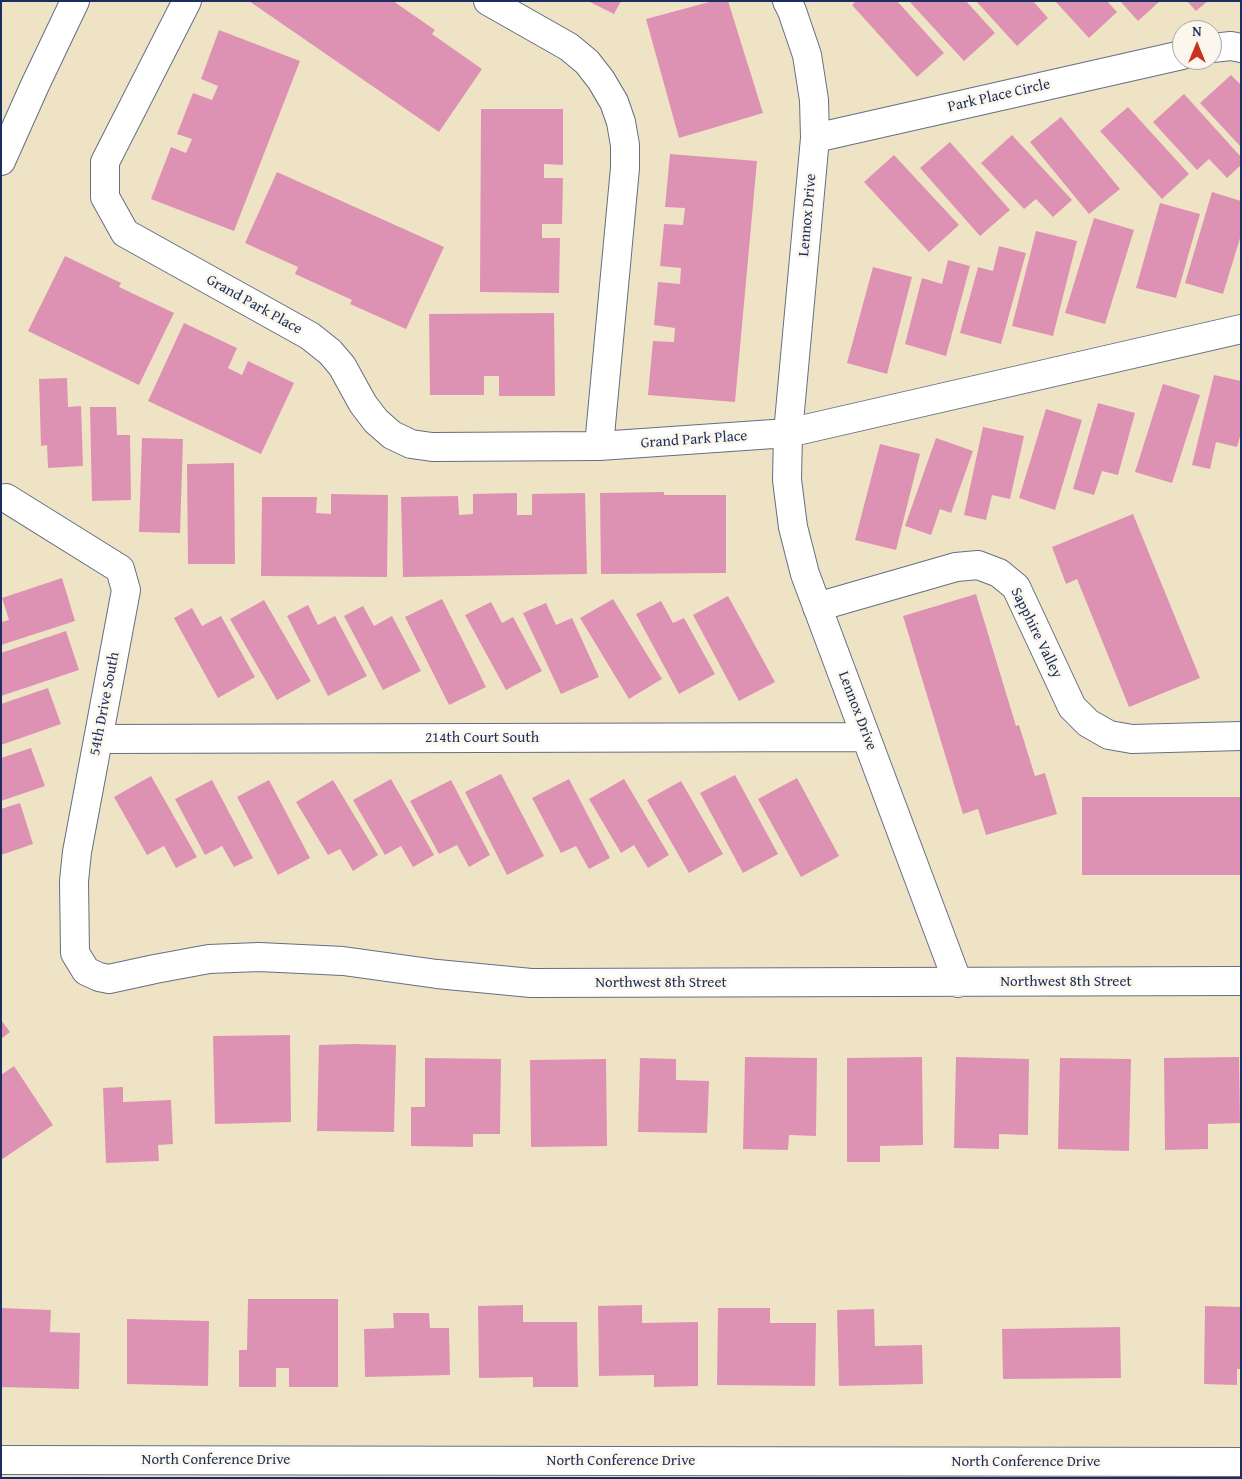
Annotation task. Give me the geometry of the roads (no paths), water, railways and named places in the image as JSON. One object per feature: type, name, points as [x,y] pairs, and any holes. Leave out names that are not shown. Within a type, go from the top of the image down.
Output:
[{"type":"street","points":[[1,161],[75,1]]},
{"type":"street","name":"Grand Park Place","points":[[187,1],[105,162],[105,197],[125,233],[310,336],[330,352],[342,366],[376,421],[392,435],[411,444],[432,447],[600,446],[788,433]]},
{"type":"street","points":[[488,1],[569,47],[586,62],[601,80],[614,102],[621,122],[625,145],[625,168],[600,446]]},
{"type":"street","name":"Lennox Drive","points":[[787,1],[807,55],[814,100],[815,138],[788,433],[787,480],[792,527],[805,574],[958,983]]},
{"type":"street","points":[[1222,47],[1241,48]]},
{"type":"street","name":"Park Place Circle","points":[[815,138],[1172,57]]},
{"type":"street","points":[[788,433],[1241,329]]},
{"type":"street","name":"54th Drive South","points":[[6,498],[120,569],[126,590],[77,852],[74,880],[75,953],[86,971]]},
{"type":"street","name":"Sapphire Valley","points":[[818,607],[956,568],[978,565],[1000,573],[1016,587],[1072,707],[1088,724],[1109,735],[1132,739],[1241,736]]},
{"type":"street","name":"214th Court South","points":[[98,739],[866,737]]},
{"type":"street","name":"Northwest 8th Street","points":[[86,971],[109,979],[155,968],[209,959],[259,957],[343,961],[437,974],[531,983],[1241,981]]},
{"type":"street","name":"North Conference Drive","points":[[1,1460],[1106,1470],[1241,1462]]}]
